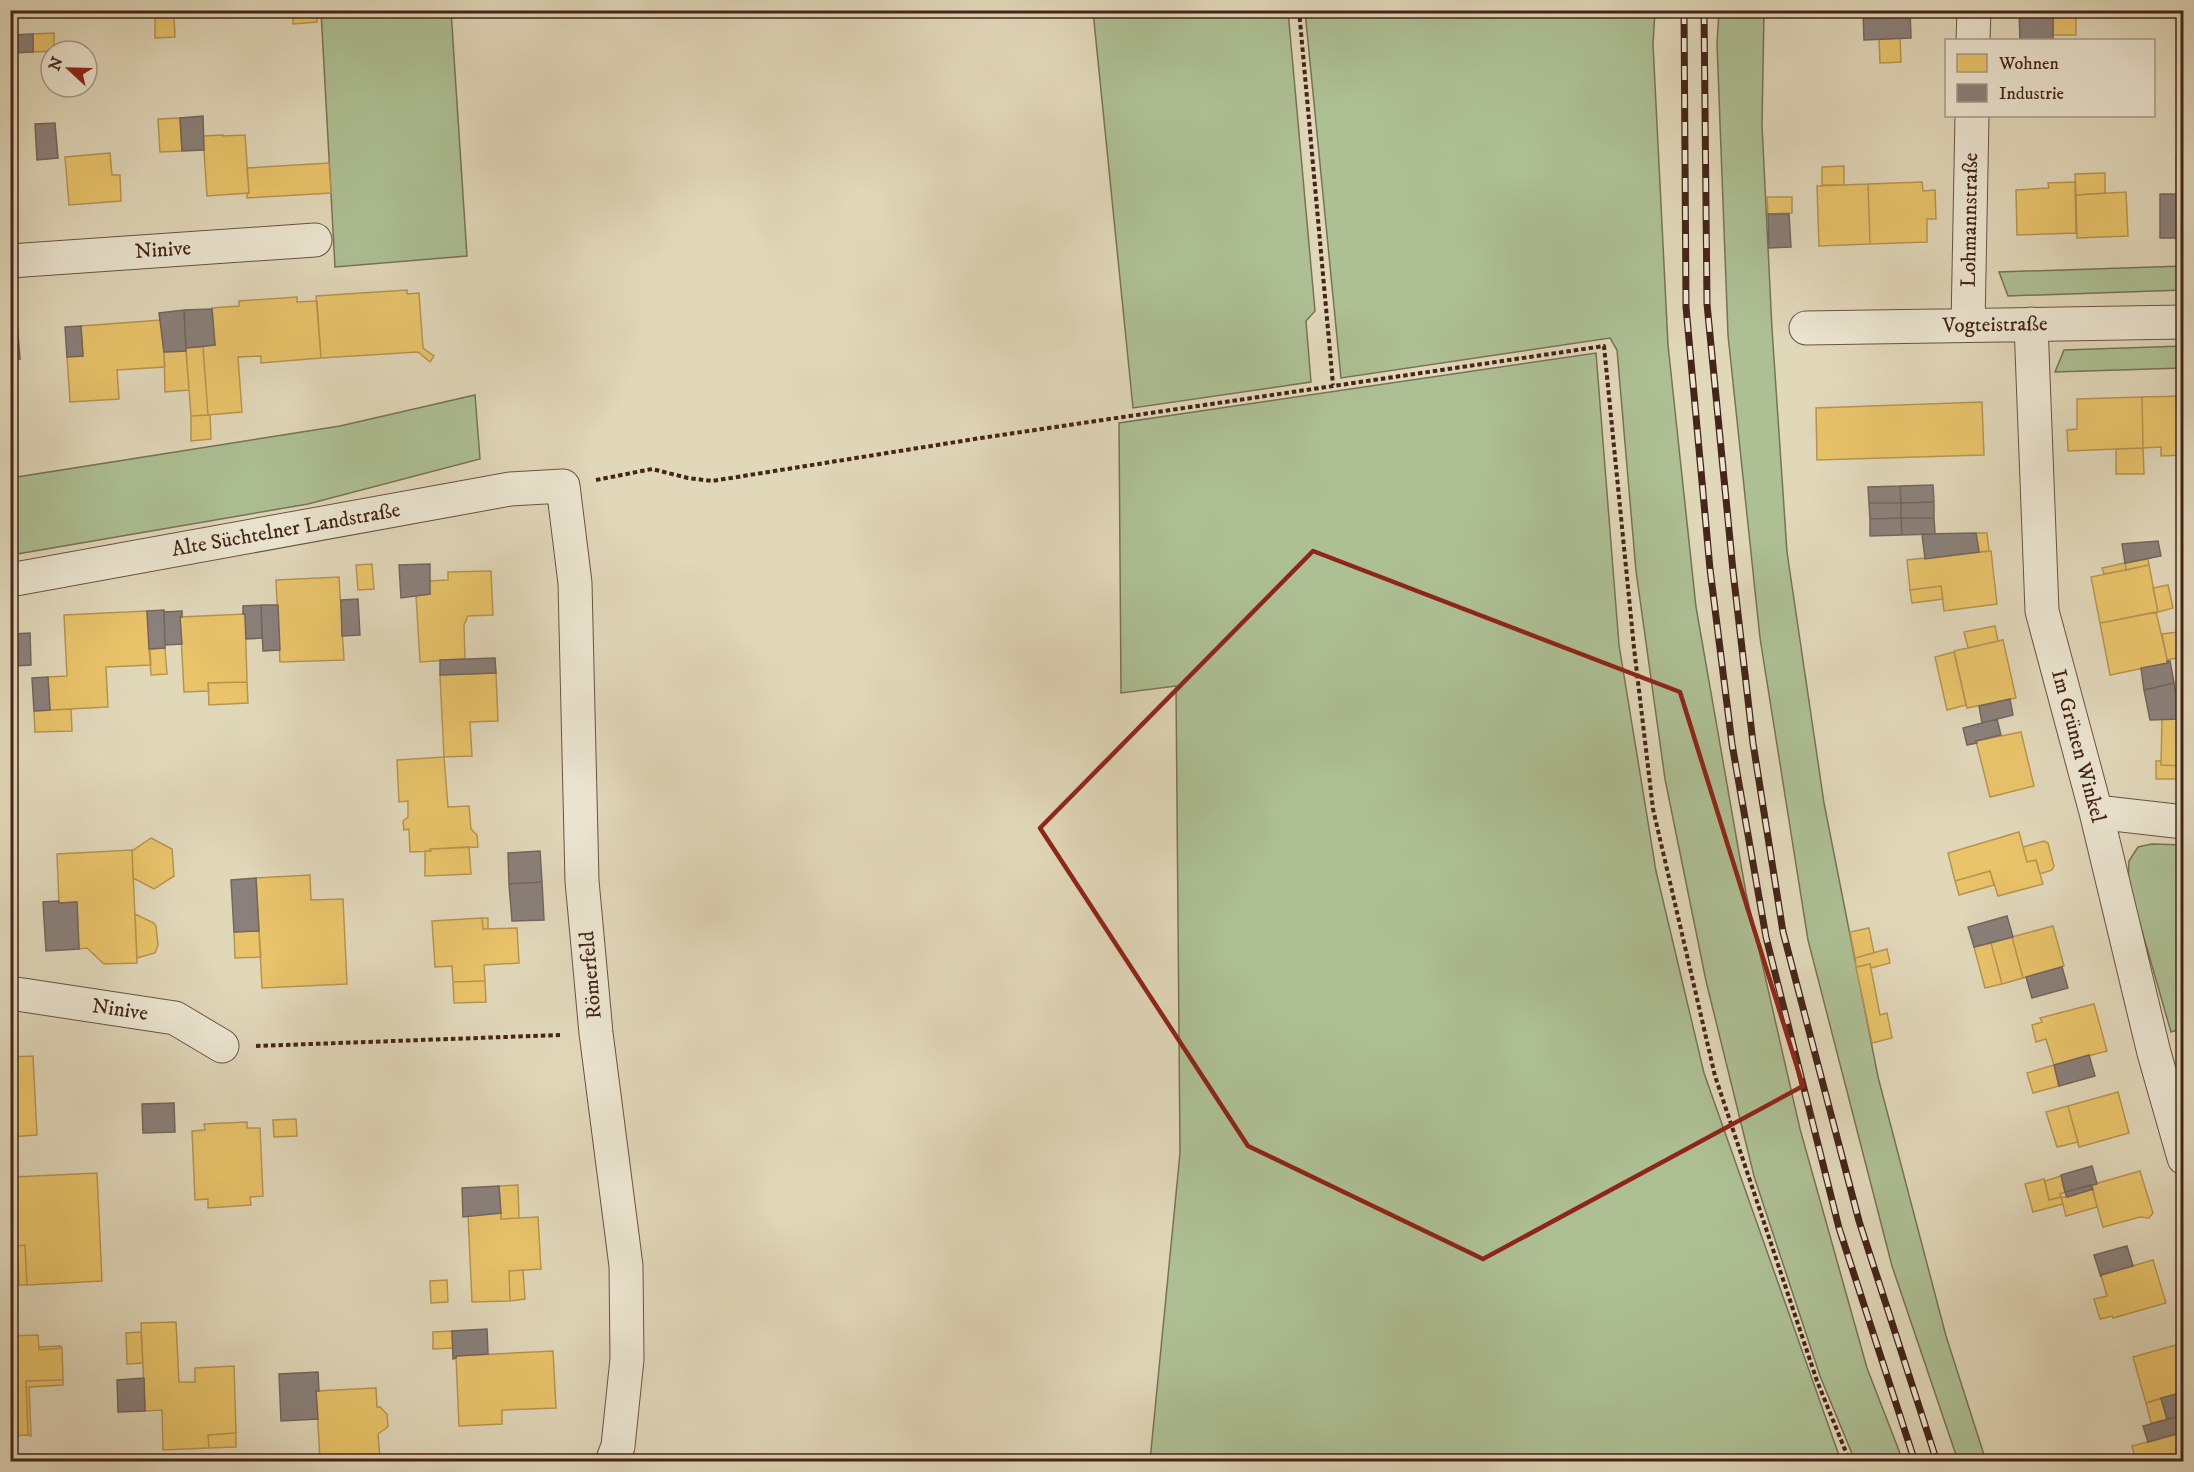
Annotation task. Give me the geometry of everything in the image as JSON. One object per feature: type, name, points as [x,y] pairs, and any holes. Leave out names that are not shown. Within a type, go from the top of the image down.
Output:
[{"type":"street","points":[[1973,39],[1974,10]]},
{"type":"street","name":"Lohmannstraße","points":[[1968,326],[1972,117]]},
{"type":"street","name":"Ninive","points":[[10,261],[315,240]]},
{"type":"street","name":"Vogteistraße","points":[[1806,328],[2184,322]]},
{"type":"street","name":"Im Grünen Winkel","points":[[2031,324],[2042,611],[2096,812],[2154,1053],[2184,1158]]},
{"type":"street","name":"Alte Süchtelner Landstraße","points":[[10,580],[510,489],[563,486]]},
{"type":"street","name":"Römerfeld","points":[[563,486],[575,583],[582,881],[596,1033],[626,1266],[627,1359],[618,1446],[612,1461]]},
{"type":"street","points":[[2096,812],[2184,822]]},
{"type":"street","name":"Ninive","points":[[10,993],[175,1018],[222,1047]]},
{"type":"path","points":[[1299,10],[1333,385]]},
{"type":"path","points":[[563,486],[652,469],[711,481],[1333,385],[1605,346],[1634,648],[1653,809],[1715,1076],[1817,1382],[1850,1461]]},
{"type":"path","points":[[222,1047],[596,1033]]},
{"type":"highlighted area","points":[[1313,551],[1680,692],[1803,1086],[1483,1259],[1248,1146],[1040,828]]},
{"type":"green space","points":[[321,11],[451,11],[467,256],[335,267]]},
{"type":"green space","points":[[1093,11],[1288,11],[1315,311],[1306,321],[1311,382],[1133,408]]},
{"type":"green space","points":[[1305,11],[1655,11],[1653,44],[1668,345],[1696,607],[1746,893],[1800,1129],[1867,1368],[1903,1461],[1855,1461],[1820,1376],[1754,1176],[1706,981],[1665,779],[1636,571],[1617,350],[1610,338],[1341,378]]},
{"type":"green space","points":[[1719,11],[1764,11],[1762,125],[1772,329],[1787,552],[1824,803],[1878,1077],[1946,1336],[1986,1461],[1958,1461],[1892,1266],[1808,940],[1760,638],[1728,335],[1717,43]]},
{"type":"green space","points":[[2183,266],[2183,290],[2008,296],[1999,272]]},
{"type":"green space","points":[[2183,346],[2183,368],[2055,372],[2064,350]]},
{"type":"green space","points":[[1596,353],[1619,645],[1656,871],[1704,1073],[1841,1461],[1150,1461],[1180,1153],[1176,686],[1121,693],[1119,423]]},
{"type":"green space","points":[[475,395],[480,459],[308,504],[11,555],[11,478],[340,426]]},
{"type":"green space","points":[[2152,844],[2183,845],[2183,1028],[2171,1032],[2128,882],[2129,861],[2138,847]]},
{"type":"building: Wohnen","points":[[293,10],[316,10],[317,22],[293,24]]},
{"type":"building: Wohnen","points":[[2053,10],[2076,10],[2076,35],[2053,35]]},
{"type":"building: Wohnen","points":[[155,17],[174,17],[175,37],[155,38]]},
{"type":"building: Wohnen","points":[[54,33],[54,39],[39,39],[39,52],[33,52],[33,34]]},
{"type":"building: Wohnen","points":[[1900,38],[1901,62],[1880,63],[1879,39]]},
{"type":"building: Wohnen","points":[[180,118],[182,151],[160,152],[158,119]]},
{"type":"building: Wohnen","points":[[245,135],[249,193],[207,196],[203,136]]},
{"type":"building: Wohnen","points":[[110,153],[112,175],[120,175],[121,201],[69,205],[65,157]]},
{"type":"building: Wohnen","points":[[2176,156],[2184,156],[2184,238],[2177,238]]},
{"type":"building: Wohnen","points":[[329,163],[331,193],[247,198],[247,193],[249,193],[247,168]]},
{"type":"building: Wohnen","points":[[1844,166],[1844,185],[1822,185],[1822,167]]},
{"type":"building: Wohnen","points":[[2105,173],[2105,193],[2076,195],[2075,174]]},
{"type":"building: Wohnen","points":[[1922,182],[1923,191],[1935,190],[1936,219],[1927,219],[1927,242],[1870,244],[1868,184]]},
{"type":"building: Wohnen","points":[[2075,182],[2076,233],[2017,235],[2016,190],[2049,188],[2048,183]]},
{"type":"building: Wohnen","points":[[1868,184],[1870,244],[1819,246],[1817,186]]},
{"type":"building: Wohnen","points":[[2126,192],[2128,236],[2077,238],[2076,195]]},
{"type":"building: Wohnen","points":[[1767,197],[1792,197],[1792,213],[1768,214]]},
{"type":"building: Wohnen","points":[[407,290],[407,294],[419,293],[423,348],[434,356],[430,362],[418,352],[321,358],[316,296]]},
{"type":"building: Wohnen","points":[[297,297],[297,302],[317,301],[321,358],[261,363],[261,356],[238,357],[242,412],[208,415],[203,346],[215,345],[212,308],[239,306],[239,301]]},
{"type":"building: Wohnen","points":[[161,320],[165,367],[117,370],[119,399],[70,402],[67,357],[83,356],[81,326]]},
{"type":"building: Wohnen","points":[[203,347],[208,415],[191,416],[186,348]]},
{"type":"building: Wohnen","points":[[186,351],[189,390],[165,392],[164,352]]},
{"type":"building: Wohnen","points":[[2184,396],[2184,455],[2161,456],[2161,447],[2143,448],[2142,397]]},
{"type":"building: Wohnen","points":[[2142,397],[2143,448],[2068,451],[2067,430],[2077,429],[2077,399]]},
{"type":"building: Wohnen","points":[[1982,402],[1984,455],[1817,460],[1816,408]]},
{"type":"building: Wohnen","points":[[210,415],[211,439],[191,441],[191,416]]},
{"type":"building: Wohnen","points":[[2143,448],[2144,474],[2116,474],[2116,449]]},
{"type":"building: Wohnen","points":[[1976,533],[1987,533],[1989,551],[1979,552]]},
{"type":"building: Wohnen","points":[[1991,551],[1997,604],[1944,611],[1941,586],[1910,590],[1907,560]]},
{"type":"building: Wohnen","points":[[2148,559],[2149,565],[2126,570],[2125,563]]},
{"type":"building: Wohnen","points":[[2125,563],[2126,570],[2104,574],[2102,568]]},
{"type":"building: Wohnen","points":[[372,564],[374,589],[358,590],[356,565]]},
{"type":"building: Wohnen","points":[[2149,565],[2158,612],[2100,623],[2091,577]]},
{"type":"building: Wohnen","points":[[491,571],[493,615],[468,616],[464,625],[465,659],[420,662],[416,595],[430,594],[429,581],[448,580],[448,572]]},
{"type":"building: Wohnen","points":[[339,577],[344,660],[280,662],[276,580]]},
{"type":"building: Wohnen","points":[[2168,585],[2173,608],[2158,612],[2153,588]]},
{"type":"building: Wohnen","points":[[1941,586],[1943,599],[1912,603],[1910,590]]},
{"type":"building: Wohnen","points":[[147,611],[151,665],[106,667],[108,707],[50,710],[48,677],[67,676],[64,615]]},
{"type":"building: Wohnen","points":[[2156,612],[2168,663],[2110,675],[2100,623]]},
{"type":"building: Wohnen","points":[[245,614],[247,682],[208,683],[209,691],[184,692],[180,617]]},
{"type":"building: Wohnen","points":[[1995,626],[1998,641],[1968,648],[1964,632]]},
{"type":"building: Wohnen","points":[[2178,632],[2183,657],[2167,660],[2162,634]]},
{"type":"building: Wohnen","points":[[10,634],[14,634],[16,687],[10,687]]},
{"type":"building: Wohnen","points":[[2003,640],[2016,698],[1967,708],[1954,651]]},
{"type":"building: Wohnen","points":[[165,648],[167,674],[151,675],[149,649]]},
{"type":"building: Wohnen","points":[[1954,652],[1966,705],[1947,710],[1935,657]]},
{"type":"building: Wohnen","points":[[496,673],[498,721],[470,722],[472,756],[444,757],[440,675]]},
{"type":"building: Wohnen","points":[[247,682],[248,703],[209,705],[208,683]]},
{"type":"building: Wohnen","points":[[10,687],[16,687],[17,694],[10,695]]},
{"type":"building: Wohnen","points":[[71,709],[72,731],[35,732],[34,711]]},
{"type":"building: Wohnen","points":[[2162,718],[2184,719],[2184,766],[2161,765]]},
{"type":"building: Wohnen","points":[[2021,732],[2034,786],[1990,797],[1976,741]]},
{"type":"building: Wohnen","points":[[444,757],[448,807],[469,806],[471,829],[477,835],[478,847],[410,852],[409,829],[404,830],[403,821],[408,817],[408,801],[399,802],[397,760]]},
{"type":"building: Wohnen","points":[[2156,761],[2161,761],[2161,765],[2184,766],[2184,779],[2156,779]]},
{"type":"building: Wohnen","points":[[2019,832],[2027,862],[2036,860],[2043,884],[1998,896],[1990,871],[1955,881],[1948,853]]},
{"type":"building: Wohnen","points":[[151,838],[172,849],[174,876],[154,889],[133,878],[132,851]]},
{"type":"building: Wohnen","points":[[2044,841],[2048,843],[2054,866],[2052,870],[2040,874],[2036,860],[2027,862],[2023,847]]},
{"type":"building: Wohnen","points":[[469,847],[471,874],[425,876],[425,851]]},
{"type":"building: Wohnen","points":[[132,850],[137,963],[104,964],[87,948],[79,949],[77,902],[59,903],[57,854]]},
{"type":"building: Wohnen","points":[[1990,871],[1994,885],[1959,895],[1955,881]]},
{"type":"building: Wohnen","points":[[310,875],[311,900],[343,899],[347,984],[262,988],[256,878]]},
{"type":"building: Wohnen","points":[[135,914],[154,923],[158,945],[155,953],[137,958]]},
{"type":"building: Wohnen","points":[[482,918],[483,929],[517,928],[519,963],[484,965],[485,981],[453,982],[452,966],[435,967],[432,921]]},
{"type":"building: Wohnen","points":[[482,918],[488,918],[488,929],[483,929]]},
{"type":"building: Wohnen","points":[[2053,926],[2064,966],[2023,978],[2012,937]]},
{"type":"building: Wohnen","points":[[1869,928],[1874,953],[1855,958],[1850,932]]},
{"type":"building: Wohnen","points":[[259,931],[261,957],[235,958],[234,932]]},
{"type":"building: Wohnen","points":[[2012,937],[2023,978],[2002,984],[1991,943]]},
{"type":"building: Wohnen","points":[[1991,943],[2002,984],[1985,988],[1974,947]]},
{"type":"building: Wohnen","points":[[1887,949],[1890,963],[1871,968],[1870,964],[1856,967],[1855,958]]},
{"type":"building: Wohnen","points":[[1870,964],[1880,1015],[1887,1013],[1892,1038],[1872,1043],[1856,967]]},
{"type":"building: Wohnen","points":[[485,981],[486,1002],[454,1003],[453,982]]},
{"type":"building: Wohnen","points":[[2094,1004],[2107,1051],[2054,1065],[2046,1039],[2036,1042],[2032,1025],[2042,1022],[2040,1018]]},
{"type":"building: Wohnen","points":[[33,1056],[37,1135],[10,1137],[10,1057]]},
{"type":"building: Wohnen","points":[[2054,1065],[2059,1086],[2033,1093],[2027,1073]]},
{"type":"building: Wohnen","points":[[2118,1092],[2129,1133],[2079,1147],[2068,1106]]},
{"type":"building: Wohnen","points":[[2068,1106],[2078,1142],[2057,1147],[2046,1112]]},
{"type":"building: Wohnen","points":[[296,1119],[297,1136],[274,1137],[273,1120]]},
{"type":"building: Wohnen","points":[[247,1122],[247,1128],[260,1128],[263,1196],[250,1197],[251,1205],[208,1208],[208,1199],[195,1200],[192,1131],[205,1130],[204,1124]]},
{"type":"building: Wohnen","points":[[2140,1171],[2153,1213],[2149,1218],[2140,1217],[2103,1227],[2091,1185]]},
{"type":"building: Wohnen","points":[[97,1173],[102,1281],[27,1285],[25,1245],[17,1246],[14,1177]]},
{"type":"building: Wohnen","points":[[2061,1176],[2065,1192],[2060,1194],[2061,1197],[2049,1200],[2045,1181]]},
{"type":"building: Wohnen","points":[[2044,1179],[2049,1200],[2061,1197],[2063,1204],[2033,1212],[2025,1184]]},
{"type":"building: Wohnen","points":[[518,1185],[519,1218],[501,1219],[499,1186]]},
{"type":"building: Wohnen","points":[[2093,1189],[2097,1207],[2066,1216],[2061,1197]]},
{"type":"building: Wohnen","points":[[501,1213],[501,1219],[538,1217],[541,1269],[509,1271],[510,1301],[472,1302],[468,1215]]},
{"type":"building: Wohnen","points":[[25,1245],[27,1285],[19,1285],[17,1246]]},
{"type":"building: Wohnen","points":[[2153,1260],[2166,1303],[2113,1318],[2112,1316],[2100,1319],[2094,1299],[2107,1296],[2101,1275]]},
{"type":"building: Wohnen","points":[[523,1270],[525,1299],[510,1301],[509,1271]]},
{"type":"building: Wohnen","points":[[447,1280],[448,1302],[431,1303],[430,1281]]},
{"type":"building: Wohnen","points":[[176,1322],[179,1382],[195,1382],[195,1368],[234,1366],[236,1433],[208,1435],[209,1448],[163,1450],[162,1410],[145,1411],[141,1323]]},
{"type":"building: Wohnen","points":[[452,1331],[453,1348],[433,1349],[433,1332]]},
{"type":"building: Wohnen","points":[[141,1332],[143,1363],[127,1364],[126,1333]]},
{"type":"building: Wohnen","points":[[38,1335],[39,1350],[62,1348],[63,1380],[26,1381],[28,1435],[10,1436],[10,1336]]},
{"type":"building: Wohnen","points":[[2183,1343],[2184,1392],[2146,1403],[2133,1357]]},
{"type":"building: Wohnen","points":[[61,1346],[62,1348],[39,1350],[39,1347]]},
{"type":"building: Wohnen","points":[[553,1351],[556,1408],[502,1410],[502,1424],[459,1426],[456,1356]]},
{"type":"building: Wohnen","points":[[63,1380],[63,1385],[29,1387],[31,1436],[28,1435],[26,1381]]},
{"type":"building: Wohnen","points":[[376,1388],[377,1407],[387,1414],[388,1427],[378,1434],[380,1458],[320,1460],[316,1391]]},
{"type":"building: Wohnen","points":[[2161,1398],[2167,1419],[2151,1423],[2146,1403]]},
{"type":"building: Wohnen","points":[[2184,1432],[2184,1452],[2150,1462],[2136,1462],[2132,1446]]},
{"type":"building: Wohnen","points":[[236,1433],[236,1447],[209,1448],[208,1435]]},
{"type":"building: Wohnen","points":[[2184,1452],[2184,1462],[2150,1462]]},
{"type":"building: Wohnen","points":[[379,1458],[379,1462],[355,1462],[355,1459]]},
{"type":"building: Industrie","points":[[1863,10],[1910,10],[1911,38],[1864,40]]},
{"type":"building: Industrie","points":[[2019,10],[2053,10],[2053,39],[2020,39]]},
{"type":"building: Industrie","points":[[33,34],[33,52],[10,53],[10,35]]},
{"type":"building: Industrie","points":[[203,116],[204,150],[182,151],[180,118]]},
{"type":"building: Industrie","points":[[55,123],[58,158],[37,160],[35,124]]},
{"type":"building: Industrie","points":[[2160,194],[2177,194],[2177,238],[2160,238]]},
{"type":"building: Industrie","points":[[1768,214],[1789,214],[1791,247],[1769,248]]},
{"type":"building: Industrie","points":[[212,309],[215,345],[186,348],[184,310]]},
{"type":"building: Industrie","points":[[184,310],[186,351],[164,352],[159,313]]},
{"type":"building: Industrie","points":[[17,322],[20,359],[10,360],[10,323]]},
{"type":"building: Industrie","points":[[81,326],[83,356],[67,357],[65,327]]},
{"type":"building: Industrie","points":[[1933,485],[1934,502],[1901,503],[1900,486]]},
{"type":"building: Industrie","points":[[1900,486],[1901,503],[1869,503],[1868,487]]},
{"type":"building: Industrie","points":[[1934,502],[1934,518],[1901,518],[1901,503]]},
{"type":"building: Industrie","points":[[1869,503],[1901,503],[1901,518],[1870,519]]},
{"type":"building: Industrie","points":[[1901,518],[1934,518],[1935,534],[1902,535]]},
{"type":"building: Industrie","points":[[1901,518],[1902,535],[1870,536],[1870,519]]},
{"type":"building: Industrie","points":[[1976,533],[1979,552],[1925,559],[1922,534]]},
{"type":"building: Industrie","points":[[2158,541],[2161,556],[2125,563],[2122,544]]},
{"type":"building: Industrie","points":[[430,564],[430,594],[401,598],[399,565]]},
{"type":"building: Industrie","points":[[358,599],[360,635],[342,636],[341,600]]},
{"type":"building: Industrie","points":[[261,605],[262,638],[246,639],[243,606]]},
{"type":"building: Industrie","points":[[261,605],[278,605],[280,650],[263,651]]},
{"type":"building: Industrie","points":[[164,610],[165,648],[149,649],[147,611]]},
{"type":"building: Industrie","points":[[182,611],[182,617],[180,617],[182,644],[165,645],[164,612]]},
{"type":"building: Industrie","points":[[30,633],[31,665],[15,666],[14,634]]},
{"type":"building: Industrie","points":[[495,658],[496,673],[440,675],[440,660]]},
{"type":"building: Industrie","points":[[2167,661],[2170,661],[2174,683],[2144,690],[2141,668],[2168,663]]},
{"type":"building: Industrie","points":[[48,677],[50,710],[34,711],[32,678]]},
{"type":"building: Industrie","points":[[2174,683],[2180,719],[2150,720],[2144,690]]},
{"type":"building: Industrie","points":[[2010,699],[2013,715],[1982,723],[1979,706]]},
{"type":"building: Industrie","points":[[1997,719],[2001,735],[1967,745],[1963,728]]},
{"type":"building: Industrie","points":[[540,851],[542,882],[509,884],[508,853]]},
{"type":"building: Industrie","points":[[256,878],[259,931],[234,932],[231,880]]},
{"type":"building: Industrie","points":[[542,882],[544,920],[512,921],[509,884]]},
{"type":"building: Industrie","points":[[59,901],[59,903],[77,902],[79,949],[46,951],[43,902]]},
{"type":"building: Industrie","points":[[2007,916],[2013,937],[1974,947],[1968,927]]},
{"type":"building: Industrie","points":[[2062,967],[2068,988],[2032,998],[2026,977]]},
{"type":"building: Industrie","points":[[2089,1055],[2095,1076],[2059,1086],[2054,1065]]},
{"type":"building: Industrie","points":[[174,1103],[175,1132],[143,1133],[142,1104]]},
{"type":"building: Industrie","points":[[2092,1166],[2097,1184],[2065,1192],[2061,1175]]},
{"type":"building: Industrie","points":[[2091,1185],[2093,1189],[2067,1197],[2065,1192]]},
{"type":"building: Industrie","points":[[499,1186],[501,1213],[463,1217],[462,1188]]},
{"type":"building: Industrie","points":[[2127,1246],[2133,1266],[2101,1275],[2101,1277],[2094,1255]]},
{"type":"building: Industrie","points":[[487,1329],[488,1354],[456,1356],[453,1359],[452,1331]]},
{"type":"building: Industrie","points":[[318,1372],[319,1391],[316,1391],[318,1419],[281,1421],[279,1374]]},
{"type":"building: Industrie","points":[[144,1378],[145,1411],[118,1412],[117,1380]]},
{"type":"building: Industrie","points":[[2184,1392],[2184,1415],[2167,1419],[2161,1398]]},
{"type":"building: Industrie","points":[[2184,1415],[2184,1432],[2148,1442],[2143,1426]]},
{"type":"railway","points":[[1684,10],[1686,307],[1710,569],[1732,744],[1766,937],[1839,1228],[1915,1462]]},
{"type":"railway","points":[[1704,10],[1707,304],[1733,571],[1753,743],[1783,932],[1859,1221],[1937,1462]]}]
